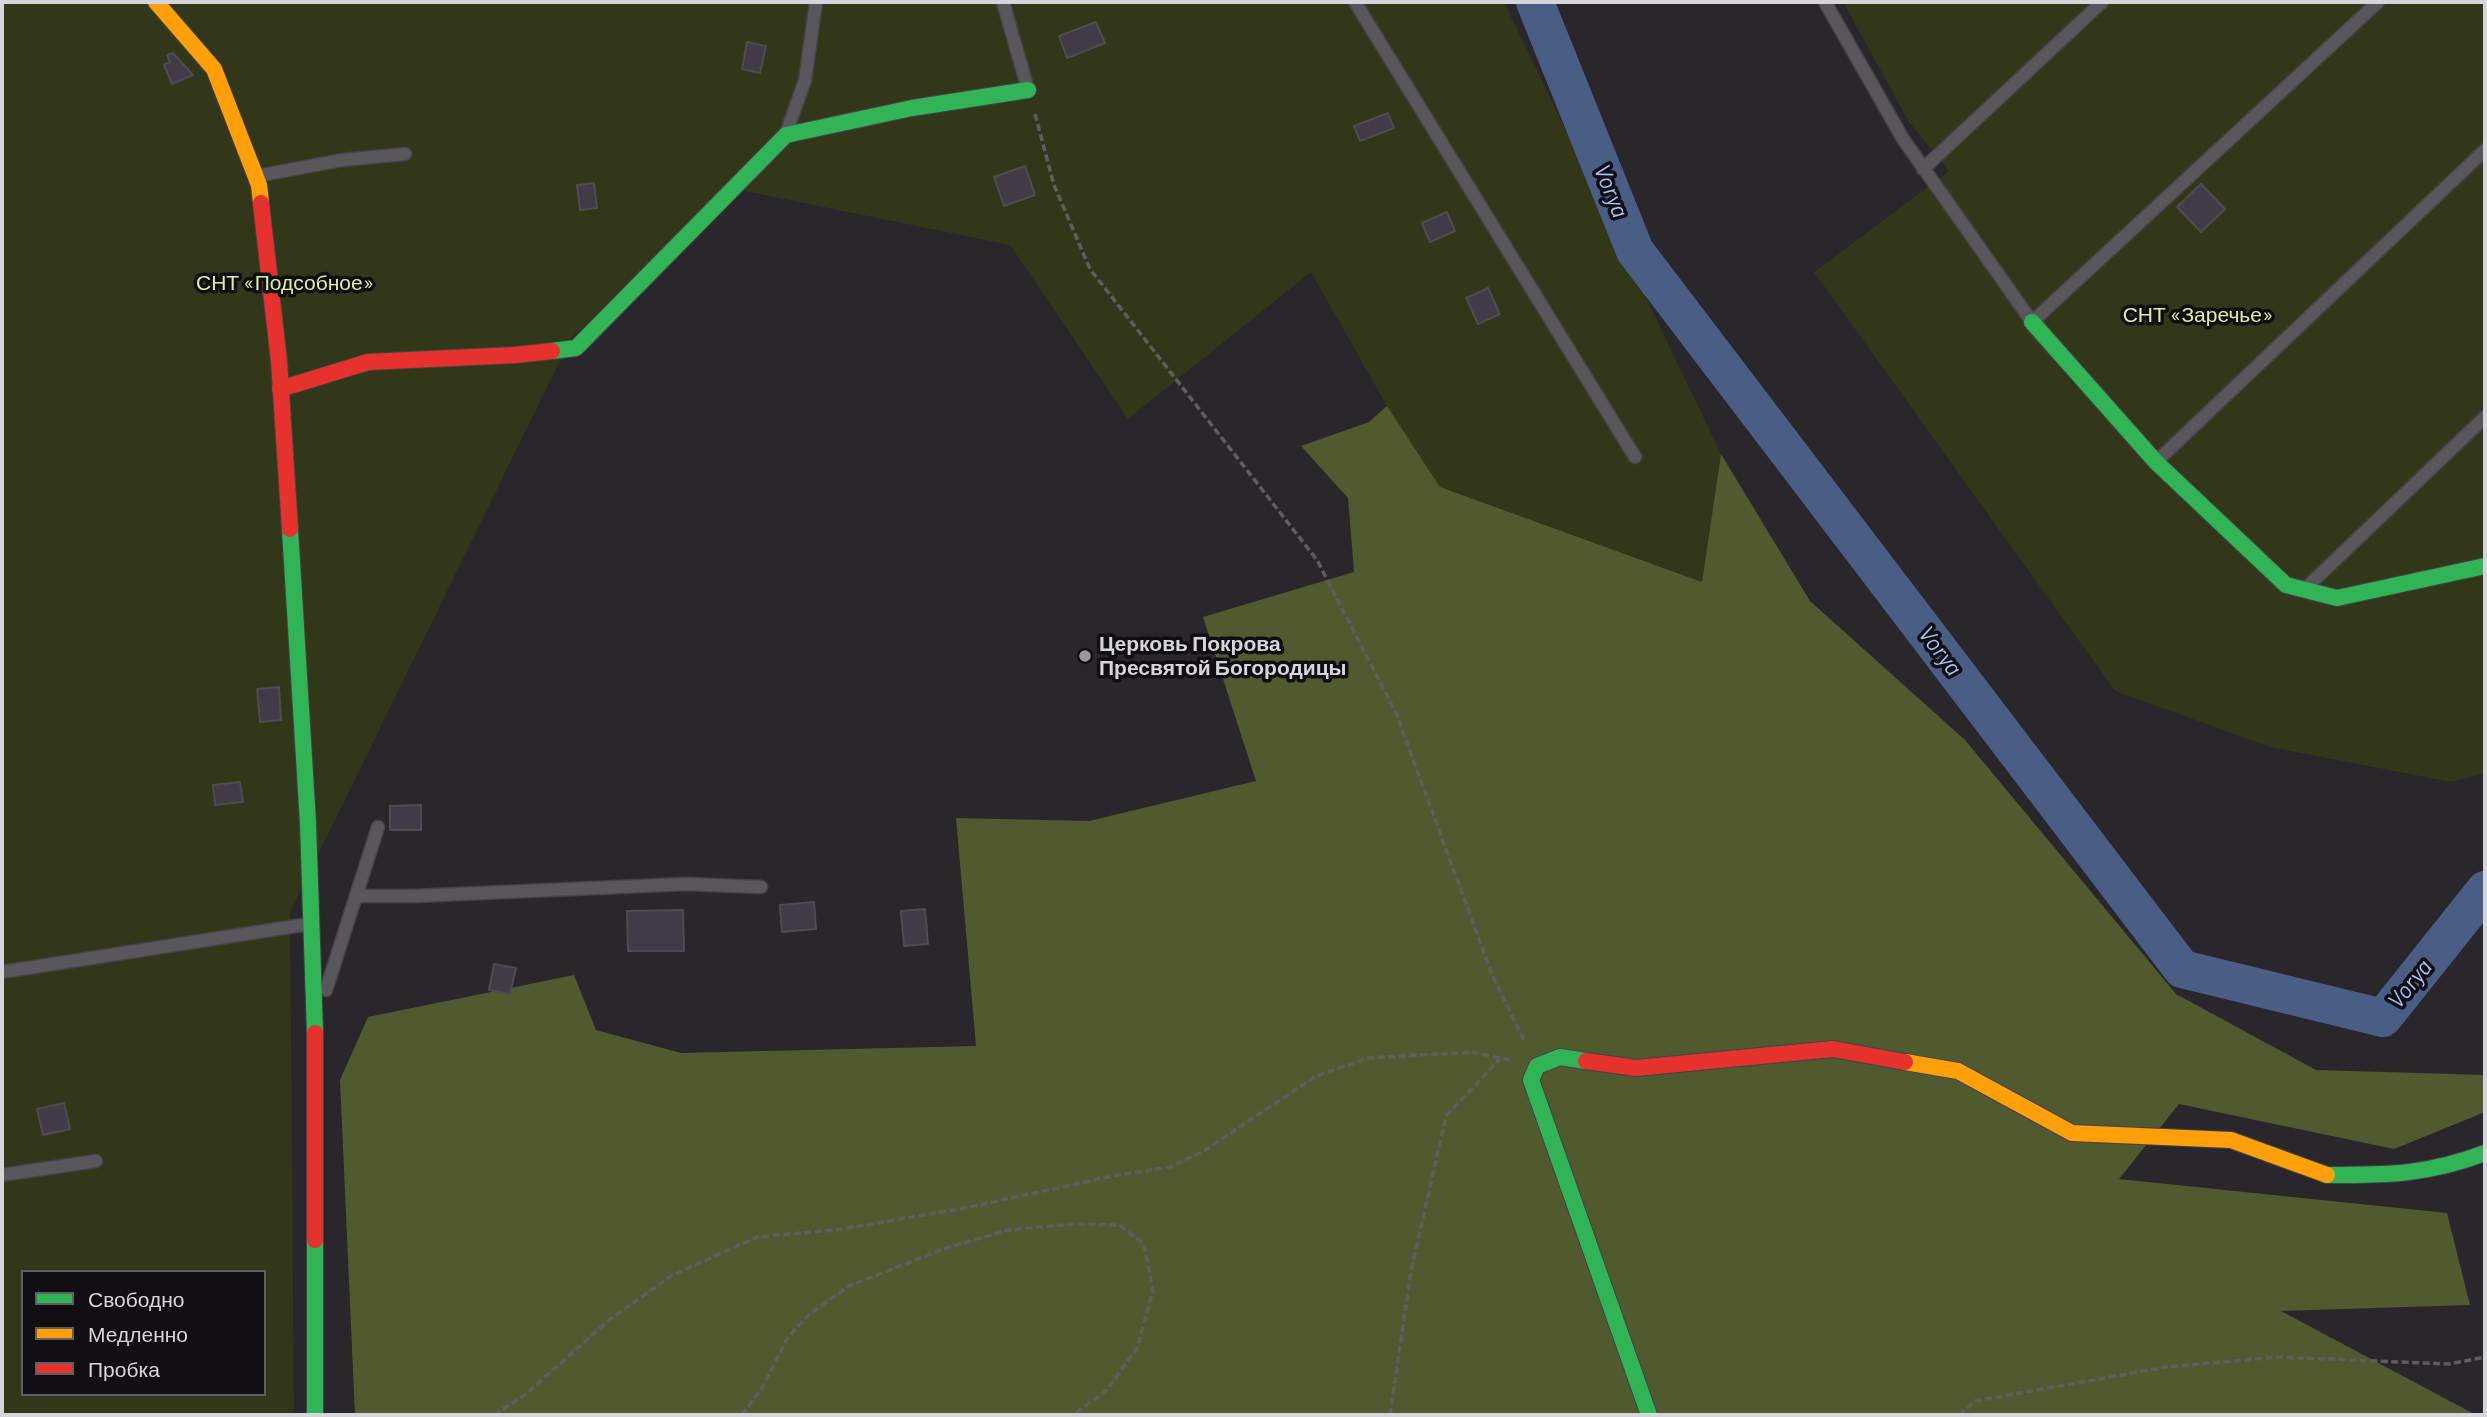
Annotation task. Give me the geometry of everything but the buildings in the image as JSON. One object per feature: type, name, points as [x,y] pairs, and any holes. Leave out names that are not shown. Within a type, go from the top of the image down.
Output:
[{"type":"street","points":[[156,2],[215,69],[259,185],[280,388],[308,823],[315,1024],[315,1415]]},
{"type":"street","points":[[280,388],[368,362],[515,355],[576,348],[786,135],[912,108],[1028,90]]},
{"type":"street","points":[[2032,322],[2156,462],[2286,585],[2337,598],[2485,566]]},
{"type":"street","points":[[1649,1415],[1531,1080],[1537,1066],[1560,1057],[1636,1068],[1833,1049],[1958,1071],[2072,1133],[2231,1140],[2323,1175],[2397,1175],[2449,1166],[2485,1153]]},
{"type":"lane","points":[[786,135],[805,80],[816,2]]},
{"type":"lane","points":[[1003,2],[1028,90]]},
{"type":"lane","points":[[1355,2],[1635,457]]},
{"type":"lane","points":[[1825,2],[1903,139],[2032,322],[2378,2]]},
{"type":"lane","points":[[1923,169],[2102,2]]},
{"type":"lane","points":[[2156,462],[2485,150]]},
{"type":"lane","points":[[256,176],[342,160],[405,154]]},
{"type":"lane","points":[[2304,590],[2485,417]]},
{"type":"lane","points":[[315,1024],[378,827]]},
{"type":"lane","points":[[356,896],[414,896],[686,884],[761,887]]},
{"type":"lane","points":[[2,972],[312,923]]},
{"type":"lane","points":[[2,1175],[96,1161]]},
{"type":"path","points":[[1028,90],[1054,185],[1090,269],[1317,560],[1396,712],[1493,977],[1537,1066]]},
{"type":"path","points":[[494,1415],[526,1394],[609,1320],[671,1276],[757,1237],[836,1230],[957,1210],[1113,1176],[1170,1167],[1204,1151],[1316,1076],[1368,1058],[1471,1052],[1537,1066]]},
{"type":"path","points":[[1391,1415],[1411,1271],[1446,1116],[1500,1058]]},
{"type":"path","points":[[742,1415],[762,1388],[788,1338],[811,1313],[849,1286],[949,1247],[1009,1230],[1074,1224],[1119,1225],[1144,1244],[1153,1291],[1137,1348],[1107,1390],[1073,1415]]},
{"type":"path","points":[[1959,1415],[1976,1401],[2167,1367],[2277,1357],[2449,1364],[2485,1357]]},
{"type":"green space","name":"СНТ «Подсобное»","points":[[2,2],[1504,2],[1721,454],[1702,582],[1440,487],[1387,406],[1311,272],[1128,419],[1010,245],[740,190],[571,338],[290,912],[294,1415],[2,1415]]},
{"type":"green space","name":"СНТ «Заречье»","points":[[1843,2],[2485,2],[2485,773],[2451,782],[2270,747],[2115,691],[1814,272],[1949,171],[1909,122]]},
{"type":"green space","points":[[1387,406],[1440,487],[1702,582],[1721,454],[1810,601],[1965,740],[2176,994],[2316,1070],[2485,1075],[2485,1112],[2394,1149],[2179,1104],[2119,1179],[2447,1213],[2470,1305],[2281,1311],[2476,1415],[355,1415],[340,1080],[368,1017],[574,975],[596,1030],[681,1053],[976,1046],[956,818],[1089,821],[1256,781],[1203,617],[1354,572],[1348,498],[1301,446],[1369,422]]},
{"type":"waterway","name":"Vorya","points":[[1535,2],[1635,251],[2182,969],[2383,1018],[2485,890]]},
{"type":"traffic: fast","points":[[552,351],[576,348],[786,135],[912,108],[1028,90]]},
{"type":"traffic: fast","points":[[2032,322],[2156,462],[2286,585],[2337,598],[2485,566]]},
{"type":"traffic: fast","points":[[290,529],[308,823],[315,1033]]},
{"type":"traffic: fast","points":[[1586,1061],[1560,1057],[1537,1066],[1531,1080],[1649,1415]]},
{"type":"traffic: fast","points":[[2327,1175],[2369,1175],[2426,1170],[2485,1153]]},
{"type":"traffic: fast","points":[[315,1240],[315,1415]]},
{"type":"traffic: slow","points":[[156,2],[214,69],[259,185],[261,203]]},
{"type":"traffic: slow","points":[[1905,1062],[1958,1071],[2072,1133],[2231,1140],[2327,1175]]},
{"type":"traffic: jam","points":[[261,203],[279,361],[290,529]]},
{"type":"traffic: jam","points":[[280,389],[368,362],[552,351]]},
{"type":"traffic: jam","points":[[315,1033],[315,1240]]},
{"type":"traffic: jam","points":[[1586,1061],[1636,1068],[1833,1049],[1905,1062]]},
{"type":"place","name":"Церковь Покрова Пресвятой Богородицы","points":[[1085,656]]}]
